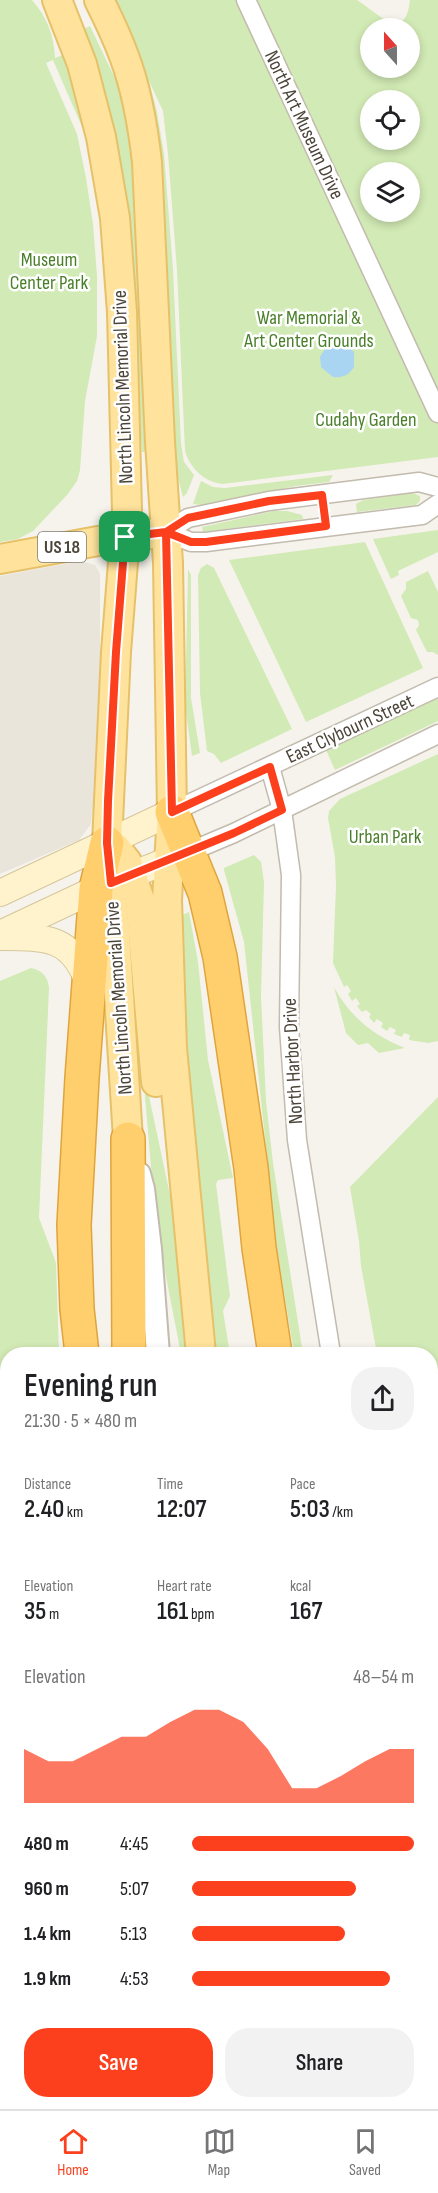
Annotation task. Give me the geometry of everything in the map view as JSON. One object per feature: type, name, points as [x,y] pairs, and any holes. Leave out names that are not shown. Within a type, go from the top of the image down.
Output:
[{"type":"highway","points":[[172,812],[179,856],[205,893],[220,957],[274,1347]]},
{"type":"highway","points":[[81,1347],[77,1308],[75,1225],[82,1077],[89,985],[113,882],[107,843]]},
{"type":"highway","points":[[128,1139],[129,1347]]},
{"type":"main road","name":"North Lincoln Memorial Drive","points":[[57,0],[82,64],[101,137],[115,218],[122,312],[127,501],[116,652],[107,843]]},
{"type":"main road","name":"North Lincoln Memorial Drive","points":[[99,0],[131,76],[142,124],[147,162],[166,532],[172,812]]},
{"type":"main road","name":"US 18","points":[[0,560],[125,537],[166,532]]},
{"type":"main road","name":"East Clybourn Street","points":[[0,893],[172,812]]},
{"type":"main road","points":[[0,935],[113,882],[179,856]]},
{"type":"main road","points":[[179,856],[167,900],[172,1048],[200,1347]]},
{"type":"main road","name":"North Lincoln Memorial Drive","points":[[113,882],[128,1139]]},
{"type":"main road","points":[[113,882],[140,900],[148,1006],[161,1118],[172,1160],[185,1191]]},
{"type":"main road","points":[[0,935],[31,937],[65,946],[78,960],[89,985]]},
{"type":"street","name":"North Art Museum Drive","points":[[246,0],[438,412]]},
{"type":"street","points":[[166,532],[188,518],[269,501],[419,482],[438,487]]},
{"type":"street","points":[[322,495],[326,526]]},
{"type":"street","points":[[166,532],[191,542],[422,514],[438,504]]},
{"type":"street","name":"East Clybourn Street","points":[[172,812],[438,687]]},
{"type":"street","points":[[179,856],[282,810],[326,786],[438,734]]},
{"type":"street","name":"North Harbor Drive","points":[[270,767],[282,810],[291,875],[289,1027],[297,1140],[330,1347]]},
{"type":"street","name":"North Lincoln Memorial Drive","points":[[128,1139],[143,1189],[157,1347]]},
{"type":"street","points":[[150,1249],[172,1347]]},
{"type":"shaded area","points":[[81,561],[95,565],[100,574],[100,742],[91,824],[79,840],[0,874],[0,576]]},
{"type":"green space","name":"Museum Center Park","points":[[0,0],[32,0],[49,27],[55,58],[65,54],[86,128],[83,129],[53,60],[46,63],[77,134],[86,178],[93,224],[97,276],[97,336],[85,401],[80,470],[77,481],[33,531],[18,539],[0,542]]},
{"type":"green space","name":"War Memorial & Art Center Grounds","points":[[111,0],[357,0],[382,18],[360,18],[360,78],[420,78],[420,18],[404,18],[410,0],[438,0],[438,457],[223,484],[204,477],[190,463],[185,451],[177,270],[168,154],[163,111],[149,81],[164,154],[173,269],[181,444],[184,462],[194,475],[183,497],[176,471]]},
{"type":"green space","points":[[90,26],[122,93],[132,148],[148,452],[142,452],[134,317],[82,30]]},
{"type":"green space","points":[[333,475],[329,482],[296,486],[201,505],[193,504],[201,481],[213,487],[225,488]]},
{"type":"green space","points":[[412,493],[420,496],[420,501],[416,505],[357,512],[356,504],[363,500]]},
{"type":"green space","points":[[274,511],[287,511],[302,515],[303,519],[203,532],[202,527]]},
{"type":"green space","points":[[438,530],[438,552],[398,571],[399,575],[391,579],[373,539]]},
{"type":"green space","points":[[365,542],[423,668],[306,722],[229,560]]},
{"type":"green space","points":[[207,564],[214,568],[292,729],[221,763],[214,754],[207,751],[200,693],[198,575],[201,568]]},
{"type":"green space","points":[[188,569],[191,575],[191,698],[200,753],[192,756],[185,705]]},
{"type":"green space","points":[[428,571],[438,592],[438,655],[427,652],[416,630],[419,625],[418,620],[411,618],[401,596],[406,589],[406,582]]},
{"type":"green space","points":[[438,697],[438,721],[335,770],[326,750]]},
{"type":"green space","name":"Urban Park","points":[[438,754],[438,1041],[428,1043],[409,1040],[410,1035],[404,1033],[402,1037],[394,1034],[396,1030],[390,1027],[387,1031],[381,1027],[383,1023],[377,1019],[374,1023],[369,1017],[371,1014],[366,1010],[362,1012],[357,1006],[360,1004],[356,998],[352,1001],[348,994],[351,991],[347,985],[344,987],[333,963],[335,857],[328,818],[329,811],[340,799]]},
{"type":"green space","points":[[254,855],[261,862],[264,882],[261,996],[266,1101],[273,1163],[302,1347],[293,1347],[277,1249],[244,942],[224,868]]},
{"type":"green space","points":[[189,912],[198,962],[208,1060],[233,1178],[218,1180],[216,1184],[230,1296],[223,1311],[229,1347],[214,1347],[190,1072],[182,915]]},
{"type":"green space","points":[[132,945],[135,946],[149,1096],[174,1214],[186,1347],[180,1347],[156,1225]]},
{"type":"green space","points":[[31,968],[44,975],[49,988],[39,1218],[56,1263],[59,1347],[0,1347],[0,981]]},
{"type":"green space","points":[[334,987],[347,1008],[364,1024],[383,1038],[405,1048],[379,1053],[368,1043],[358,1045],[346,1033]]},
{"type":"green space","points":[[438,1097],[438,1347],[376,1347],[350,1187]]},
{"type":"water","points":[[326,332],[331,343],[342,342],[354,352],[354,367],[340,377],[333,377],[321,367],[320,357],[328,344],[323,334]]},
{"type":"route","points":[[125,537],[108,801],[107,843],[111,883],[234,833],[282,810],[270,767],[172,812],[166,532],[188,518],[269,501],[322,495],[326,526],[206,542],[191,542],[166,532],[125,537]]},
{"type":"park label","name":"Cudahy Garden","points":[[366,420]]}]
